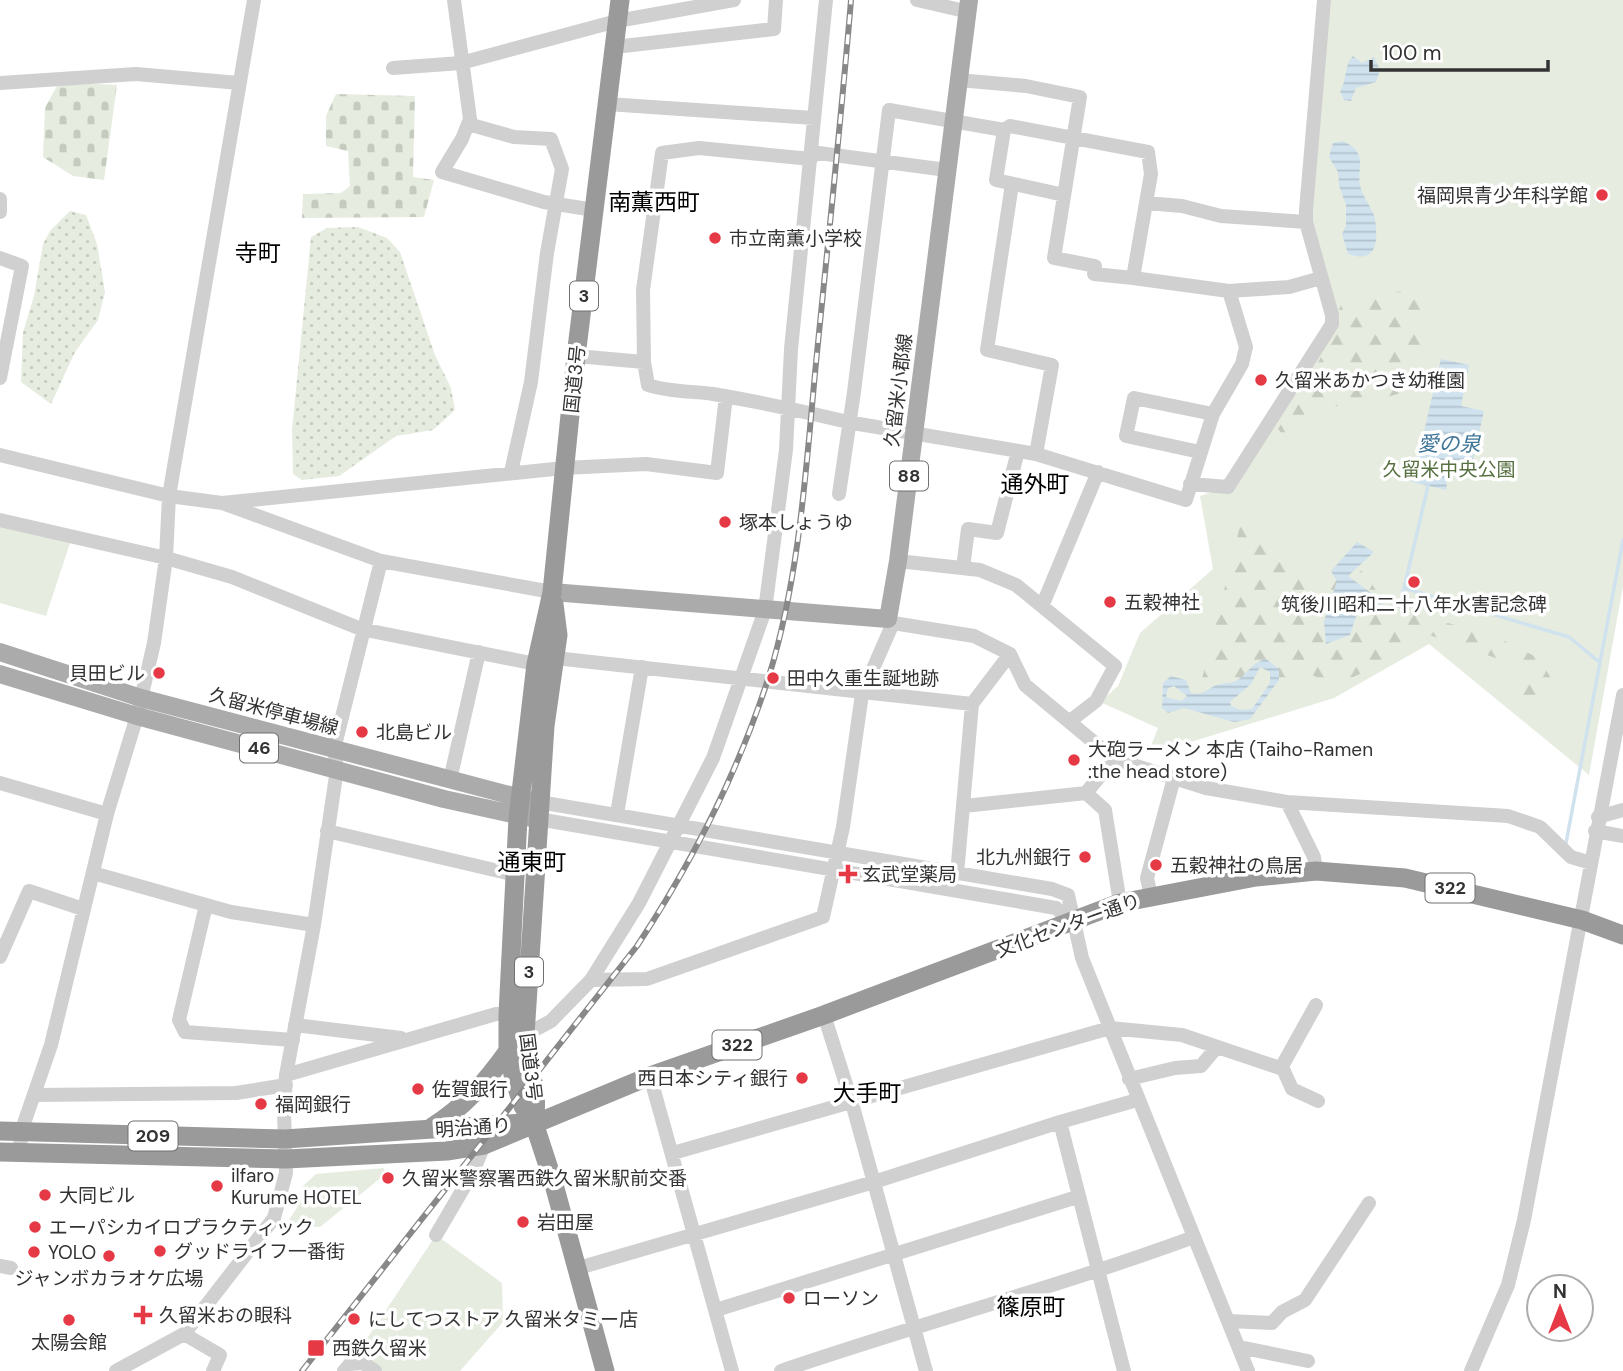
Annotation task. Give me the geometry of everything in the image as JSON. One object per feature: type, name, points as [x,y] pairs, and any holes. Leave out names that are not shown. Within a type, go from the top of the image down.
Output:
[{"type":"highway","name":"国道3号","points":[[534,1123],[538,1098],[526,1058],[525,1035],[529,809],[536,664],[552,593],[576,356],[620,0]]},
{"type":"highway","name":"国道3号","points":[[552,593],[558,635],[516,875],[508,1051],[523,1106],[534,1123],[553,1181],[605,1371]]},
{"type":"highway","name":"文化センター通り","points":[[534,1123],[650,1076],[1073,923],[1120,903],[1219,882],[1315,872],[1405,878],[1582,920],[1623,935]]},
{"type":"highway","points":[[428,1130],[455,1113],[486,1083],[508,1051]]},
{"type":"highway","name":"明治通り","points":[[0,1131],[285,1139],[534,1123]]},
{"type":"highway","name":"明治通り","points":[[10,1152],[286,1159],[447,1151],[484,1145],[534,1123]]},
{"type":"main road","name":"久留米小郡線","points":[[890,621],[969,6]]},
{"type":"main road","points":[[552,593],[890,621]]},
{"type":"main road","name":"久留米停車場線","points":[[0,652],[139,707],[337,769],[529,809]]},
{"type":"main road","name":"久留米停車場線","points":[[0,674],[334,749],[450,780],[529,809]]},
{"type":"street","points":[[10,1152],[21,1132],[51,1045],[107,814],[155,643],[166,558],[169,496],[254,0]]},
{"type":"street","points":[[454,0],[468,124],[442,172],[557,205],[594,211]]},
{"type":"street","points":[[393,68],[461,63],[617,21],[734,0]]},
{"type":"street","points":[[614,47],[774,29],[776,0]]},
{"type":"street","points":[[525,1035],[551,1021],[591,980],[673,842],[713,758],[765,610],[786,450],[786,407],[825,0]]},
{"type":"street","points":[[917,0],[969,6]]},
{"type":"street","points":[[1190,484],[1228,487],[1328,333],[1332,315],[1306,222],[1324,0]]},
{"type":"street","points":[[0,83],[136,74],[239,82]]},
{"type":"street","points":[[958,80],[1026,86],[1080,97],[1054,258],[1095,266],[1094,274],[1229,291],[1289,287],[1321,278]]},
{"type":"street","points":[[607,104],[814,118]]},
{"type":"street","points":[[839,494],[889,110],[1004,130],[1010,126],[1148,152],[1151,174],[1133,278]]},
{"type":"street","points":[[468,124],[514,137],[551,139],[562,169],[547,253],[531,382],[511,472]]},
{"type":"street","points":[[1004,130],[996,180],[1065,195]]},
{"type":"street","points":[[947,170],[882,160],[699,148],[662,153],[643,290],[644,362],[648,386],[726,396],[848,422],[1036,454],[1186,500],[1213,414],[1242,364],[1245,347],[1229,291]]},
{"type":"street","points":[[1012,184],[987,350],[1052,365],[1036,454]]},
{"type":"street","points":[[0,199],[0,212]]},
{"type":"street","points":[[1146,203],[1182,206],[1221,216],[1306,222]]},
{"type":"street","points":[[0,258],[22,266],[0,378]]},
{"type":"street","points":[[576,356],[644,362]]},
{"type":"street","points":[[222,503],[564,468],[646,464],[717,472],[726,396]]},
{"type":"street","points":[[1200,452],[1126,436],[1134,398],[1213,414]]},
{"type":"street","points":[[963,568],[968,529],[997,534],[1018,451]]},
{"type":"street","points":[[0,455],[169,496],[222,503],[381,561],[552,593]]},
{"type":"street","points":[[1043,604],[1098,472]]},
{"type":"street","points":[[0,520],[166,558],[232,577],[361,629],[536,664]]},
{"type":"street","points":[[116,1371],[184,1334],[274,1218],[286,1173],[286,1080],[314,925],[337,769],[334,749],[361,629],[381,561]]},
{"type":"street","points":[[898,561],[980,570],[1016,585],[1043,604],[1115,666],[1096,701],[1070,721]]},
{"type":"street","points":[[591,980],[647,979],[823,918],[850,783],[862,694],[890,621],[974,636],[1010,654],[1025,685],[1114,759],[1206,789],[1287,802],[1508,816],[1541,827],[1571,857],[1591,863]]},
{"type":"street","points":[[450,780],[480,652]]},
{"type":"street","points":[[957,874],[972,704],[1010,654]]},
{"type":"street","points":[[555,658],[741,681],[972,704]]},
{"type":"street","points":[[617,814],[642,667]]},
{"type":"street","points":[[1471,1371],[1508,1286],[1524,1220],[1623,695]]},
{"type":"street","points":[[964,806],[1086,793],[1114,759]]},
{"type":"street","points":[[1151,896],[1147,878],[1174,778]]},
{"type":"street","points":[[0,783],[107,814]]},
{"type":"street","points":[[1086,793],[1105,810],[1120,903]]},
{"type":"street","points":[[1287,802],[1314,857],[1315,872]]},
{"type":"street","points":[[529,809],[617,814],[1052,889],[1068,895],[1082,958],[1248,1371]]},
{"type":"street","points":[[529,809],[673,842],[1056,908],[1073,923]]},
{"type":"street","points":[[1597,824],[1623,810]]},
{"type":"street","points":[[1597,824],[1623,836]]},
{"type":"street","points":[[327,831],[516,875]]},
{"type":"street","points":[[93,873],[206,905],[314,925]]},
{"type":"street","points":[[0,957],[29,891],[83,909]]},
{"type":"street","points":[[206,905],[179,1020],[185,1032],[294,1032],[411,1039]]},
{"type":"street","points":[[1280,1068],[1316,1005]]},
{"type":"street","points":[[35,1095],[236,1093],[496,1014],[508,1014]]},
{"type":"street","points":[[824,1014],[852,1103],[926,1371]]},
{"type":"street","points":[[673,1153],[1110,1028],[1182,1035],[1280,1068],[1292,1089],[1318,1101]]},
{"type":"street","points":[[1129,1079],[1175,1068],[1201,1066],[1217,1047]]},
{"type":"street","points":[[650,1076],[732,1371]]},
{"type":"street","points":[[575,1269],[874,1182],[1060,1122],[1138,1100]]},
{"type":"street","points":[[1060,1122],[1077,1197],[1124,1371]]},
{"type":"street","points":[[436,1235],[472,1172],[484,1145]]},
{"type":"street","points":[[716,1310],[1077,1197]]},
{"type":"street","points":[[1228,1321],[1272,1323],[1282,1312],[1306,1300],[1369,1202]]},
{"type":"street","points":[[781,1371],[913,1326],[1097,1273],[1194,1237]]},
{"type":"street","points":[[184,1334],[220,1355],[213,1371]]},
{"type":"street","points":[[1239,1347],[1308,1361]]},
{"type":"street","points":[[344,1371],[350,1364],[363,1363],[375,1371]]},
{"type":"green space","name":"久留米中央公園","points":[[1330,0],[1623,0],[1623,586],[1589,775],[1429,644],[1334,698],[1168,749],[1151,746],[1158,728],[1100,702],[1118,686],[1140,633],[1213,569],[1200,496],[1228,487],[1339,323],[1311,218]]},
{"type":"green space","points":[[59,82],[117,85],[104,180],[73,176],[43,157],[45,108]]},
{"type":"green space","points":[[336,94],[415,96],[413,177],[434,180],[424,217],[302,218],[303,194],[341,193],[350,186],[348,151],[326,146],[326,116]]},
{"type":"green space","points":[[70,211],[86,215],[97,244],[105,292],[98,320],[75,352],[51,404],[21,382],[23,332],[34,296],[43,244],[50,231]]},
{"type":"green space","points":[[358,227],[387,238],[400,252],[435,355],[451,388],[455,410],[433,430],[396,436],[339,476],[302,480],[293,474],[292,430],[311,237],[327,228]]},
{"type":"green space","points":[[1402,291],[1424,291],[1424,357],[1418,377],[1412,386],[1383,398],[1350,402],[1325,411],[1287,440],[1278,429],[1323,354],[1342,302]]},
{"type":"green space","points":[[1244,510],[1250,539],[1266,537],[1269,559],[1346,583],[1362,570],[1385,603],[1505,641],[1540,659],[1554,684],[1527,722],[1516,665],[1429,635],[1388,662],[1332,686],[1297,666],[1280,687],[1239,679],[1221,682],[1199,691]]},
{"type":"green space","points":[[0,524],[71,540],[46,616],[0,603]]},
{"type":"green space","points":[[383,1168],[386,1171],[383,1176],[320,1227],[296,1226],[289,1220],[298,1206],[303,1186],[316,1174]]},
{"type":"green space","points":[[436,1235],[502,1283],[503,1322],[460,1371],[375,1371],[350,1364]]},
{"type":"water","points":[[1353,56],[1362,63],[1374,57],[1380,70],[1376,82],[1356,88],[1351,101],[1344,100],[1340,91]]},
{"type":"water","points":[[1343,141],[1353,147],[1359,156],[1362,193],[1375,219],[1376,242],[1371,253],[1365,256],[1348,254],[1342,234],[1346,226],[1346,205],[1339,186],[1338,172],[1329,157],[1333,143]]},
{"type":"water","name":"愛の泉","points":[[1441,359],[1469,365],[1461,406],[1484,411],[1469,477],[1448,473],[1446,490],[1412,482]]},
{"type":"water","points":[[1357,542],[1374,552],[1348,576],[1385,603],[1358,610],[1350,635],[1326,644],[1324,621],[1337,581],[1331,571]]},
{"type":"water","points":[[1266,659],[1279,669],[1279,680],[1250,719],[1234,722],[1184,708],[1168,713],[1162,708],[1163,683],[1171,676],[1186,680],[1191,693],[1199,694],[1217,685],[1236,681]],"holes":[[[1260,667],[1270,672],[1270,683],[1252,709],[1240,710],[1231,706],[1230,702],[1251,684]],[[1174,686],[1187,696],[1181,701],[1166,697],[1168,688]]]},
{"type":"waterway","points":[[1402,597],[1428,486]]},
{"type":"waterway","points":[[1566,843],[1623,540]]},
{"type":"waterway","points":[[1404,588],[1569,637],[1598,661]]},
{"type":"railway","points":[[302,1371],[637,946],[695,849],[743,747],[780,638],[795,560],[851,0]]},
{"type":"place","name":"福岡県青少年科学館","points":[[1602,195]]},
{"type":"place","name":"市立南薫小学校","points":[[715,238]]},
{"type":"place","name":"久留米あかつき幼稚園","points":[[1261,380]]},
{"type":"place","name":"塚本しょうゆ","points":[[725,522]]},
{"type":"place","name":"筑後川昭和二十八年水害記念碑","points":[[1414,582]]},
{"type":"place","name":"五穀神社","points":[[1110,602]]},
{"type":"place","name":"貝田ビル","points":[[159,673]]},
{"type":"place","name":"田中久重生誕地跡","points":[[773,678]]},
{"type":"place","name":"北島ビル","points":[[362,732]]},
{"type":"place","name":"大砲ラーメン 本店 (Taiho-Ramen :the head store)","points":[[1074,760]]},
{"type":"place","name":"北九州銀行","points":[[1085,857]]},
{"type":"place","name":"五穀神社の鳥居","points":[[1156,865]]},
{"type":"place","name":"玄武堂薬局","points":[[848,874]]},
{"type":"place","name":"西日本シティ銀行","points":[[802,1078]]},
{"type":"place","name":"佐賀銀行","points":[[418,1089]]},
{"type":"place","name":"福岡銀行","points":[[261,1104]]},
{"type":"place","name":"久留米警察署西鉄久留米駅前交番","points":[[388,1178]]},
{"type":"place","name":"ilfaro Kurume HOTEL","points":[[217,1186]]},
{"type":"place","name":"大同ビル","points":[[45,1195]]},
{"type":"place","name":"岩田屋","points":[[523,1222]]},
{"type":"place","name":"エーパシカイロプラクティック","points":[[35,1227]]},
{"type":"place","name":"グッドライフ一番街","points":[[160,1251]]},
{"type":"place","name":"YOLO","points":[[34,1252]]},
{"type":"place","name":"ジャンボカラオケ広場","points":[[109,1256]]},
{"type":"place","name":"ローソン","points":[[789,1298]]},
{"type":"place","name":"久留米おの眼科","points":[[143,1315]]},
{"type":"place","name":"にしてつストア 久留米タミー店","points":[[354,1319]]},
{"type":"place","name":"太陽会館","points":[[69,1320]]},
{"type":"place","name":"西鉄久留米","points":[[316,1348]]},
{"type":"district","name":"南薫西町","points":[[654,202]]},
{"type":"district","name":"寺町","points":[[258,253]]},
{"type":"district","name":"通外町","points":[[1035,484]]},
{"type":"district","name":"通東町","points":[[532,862]]},
{"type":"district","name":"大手町","points":[[867,1093]]},
{"type":"district","name":"篠原町","points":[[1031,1307]]}]
